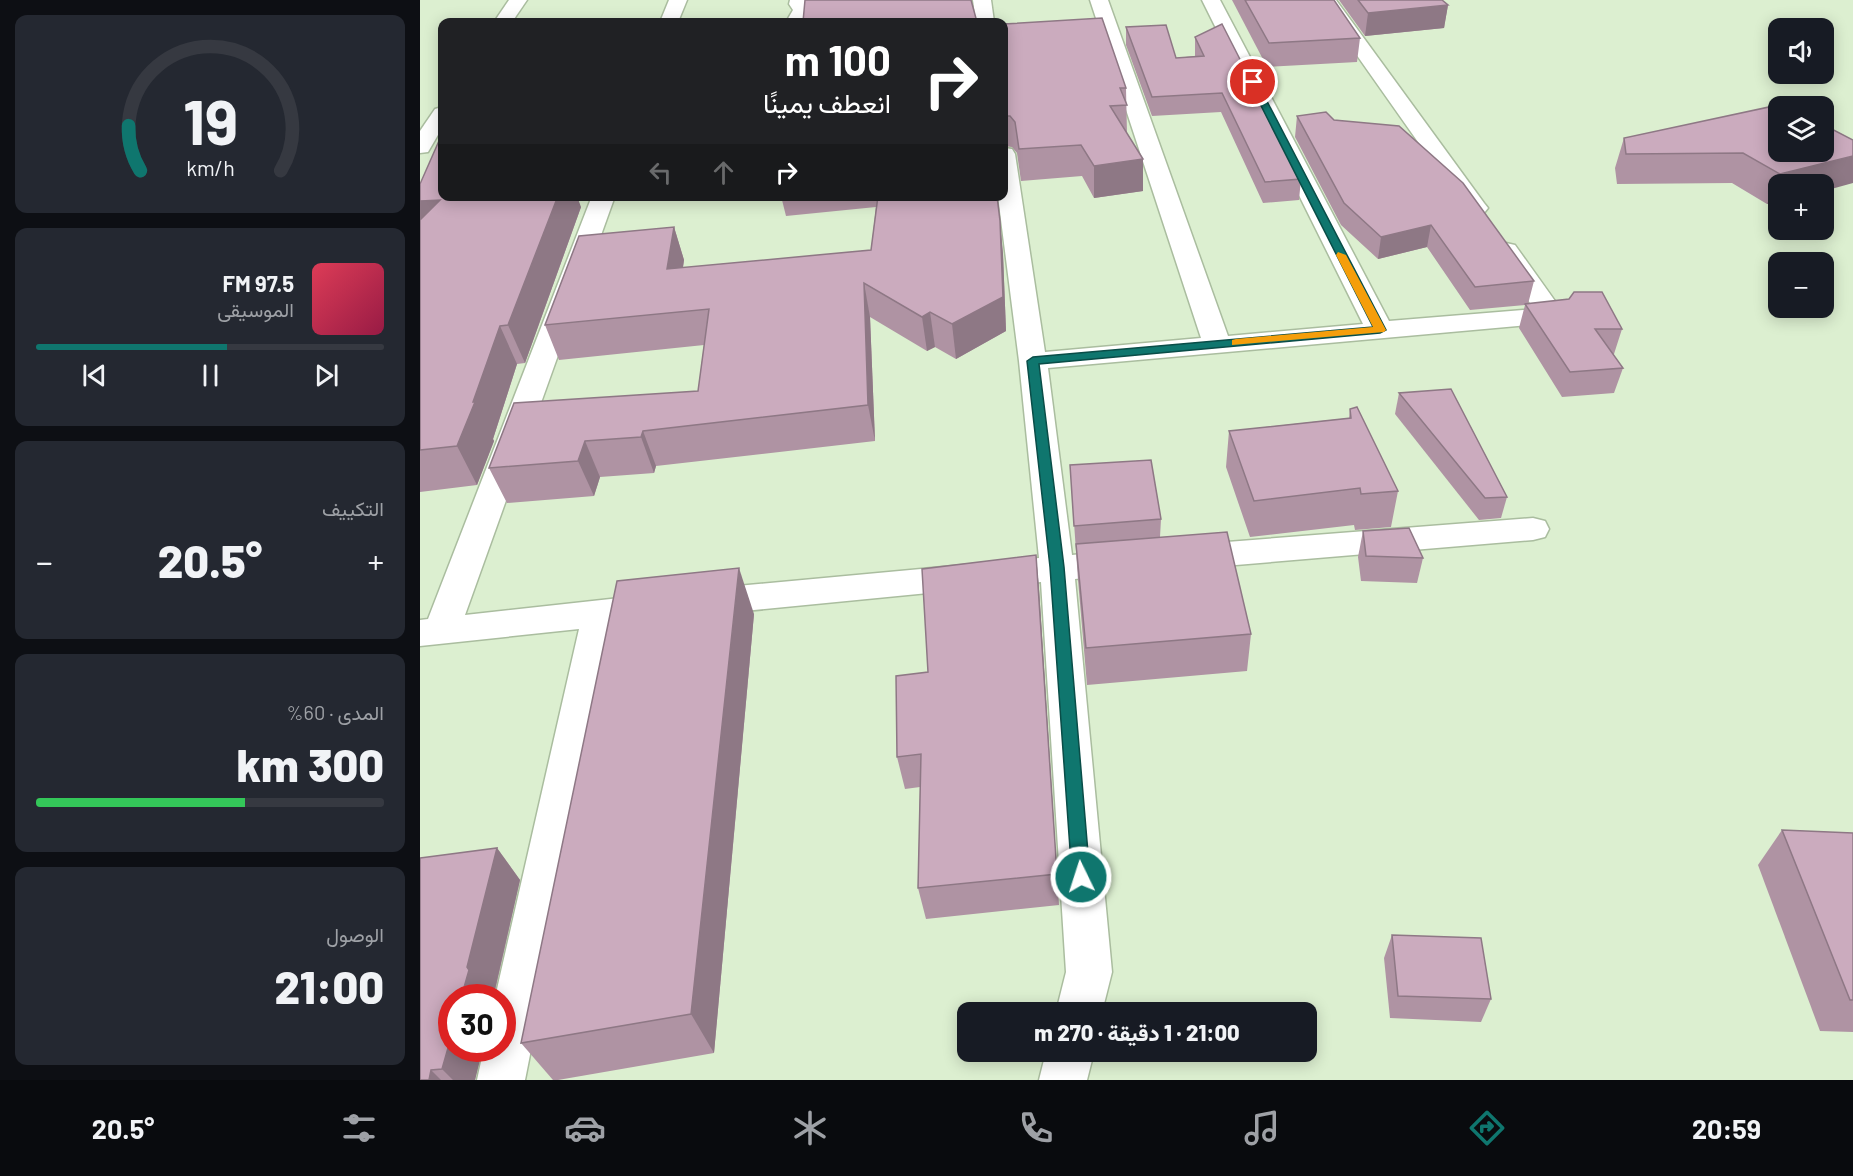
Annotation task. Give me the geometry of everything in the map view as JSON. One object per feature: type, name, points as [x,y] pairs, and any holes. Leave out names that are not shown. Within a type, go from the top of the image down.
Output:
[{"type":"street","points":[[506,18],[518,0]]},
{"type":"street","points":[[671,18],[678,0]]},
{"type":"street","points":[[797,18],[802,10],[798,4],[800,0]]},
{"type":"street","points":[[982,0],[984,18]]},
{"type":"street","points":[[1099,0],[1217,344]]},
{"type":"street","points":[[1210,0],[1380,330]]},
{"type":"street","points":[[1033,361],[1552,315],[1327,0]]},
{"type":"street","points":[[420,147],[438,119]]},
{"type":"street","points":[[1008,183],[1033,361],[1057,567],[1089,972],[1082,1002]]},
{"type":"street","points":[[602,201],[430,632],[1057,567],[1533,529]]},
{"type":"street","points":[[501,1080],[600,613]]},
{"type":"street","points":[[1063,1080],[1068,1062]]},
{"type":"building","points":[[805,0],[971,0],[976,18],[803,18]]},
{"type":"building","points":[[1245,0],[1334,0],[1360,38],[1269,43]]},
{"type":"building","points":[[1358,0],[1442,0],[1448,5],[1368,13]]},
{"type":"building","points":[[1102,18],[1126,88],[1120,88],[1127,105],[1110,106],[1143,159],[1094,166],[1081,145],[1019,149],[1015,122],[1008,116],[1008,24]]},
{"type":"building","points":[[1222,24],[1301,179],[1265,182],[1222,93],[1152,97],[1126,27],[1166,25],[1176,58],[1204,56],[1195,37]]},
{"type":"building","points":[[1768,107],[1768,162],[1829,162],[1780,174],[1743,153],[1626,154],[1624,138]]},
{"type":"building","points":[[1326,112],[1334,120],[1399,126],[1463,183],[1534,281],[1475,287],[1431,225],[1381,237],[1344,203],[1297,116]]},
{"type":"building","points":[[1834,130],[1853,140],[1853,156],[1834,161]]},
{"type":"building","points":[[438,143],[438,200],[420,201],[420,184]]},
{"type":"building","points":[[439,201],[556,201],[508,325],[500,326],[473,402],[475,402],[457,446],[420,450],[420,220]]},
{"type":"building","points":[[877,201],[998,201],[1003,297],[952,324],[930,312],[922,317],[864,283],[868,405],[643,431],[641,437],[585,441],[578,461],[489,468],[514,403],[698,391],[709,309],[545,325],[579,236],[674,227],[667,269],[871,250]]},
{"type":"building","points":[[1574,292],[1602,292],[1622,329],[1595,329],[1623,368],[1570,372],[1525,304],[1569,299]]},
{"type":"building","points":[[1451,389],[1507,497],[1485,498],[1399,393]]},
{"type":"building","points":[[1357,407],[1398,491],[1361,494],[1360,488],[1254,501],[1229,431],[1351,418],[1350,409]]},
{"type":"building","points":[[1151,460],[1161,519],[1074,526],[1070,465]]},
{"type":"building","points":[[1409,528],[1423,558],[1366,556],[1363,531]]},
{"type":"building","points":[[1227,532],[1251,634],[1086,648],[1076,544]]},
{"type":"building","points":[[1036,555],[1057,874],[918,888],[921,754],[897,757],[896,676],[928,672],[922,569]]},
{"type":"building","points":[[739,568],[691,1014],[521,1043],[617,581]]},
{"type":"building","points":[[1782,830],[1853,833],[1853,1000],[1850,1000]]},
{"type":"building","points":[[497,848],[467,967],[469,970],[465,984],[438,984],[438,1062],[444,1062],[442,1069],[431,1070],[429,1080],[420,1080],[420,858]]},
{"type":"building","points":[[1392,935],[1481,938],[1491,999],[1398,996]]},
{"type":"slow traffic","points":[[1236,343],[1380,330],[1341,255]]},
{"type":"route","points":[[1081,877],[1057,567],[1033,361],[1380,330],[1253,82]]}]
